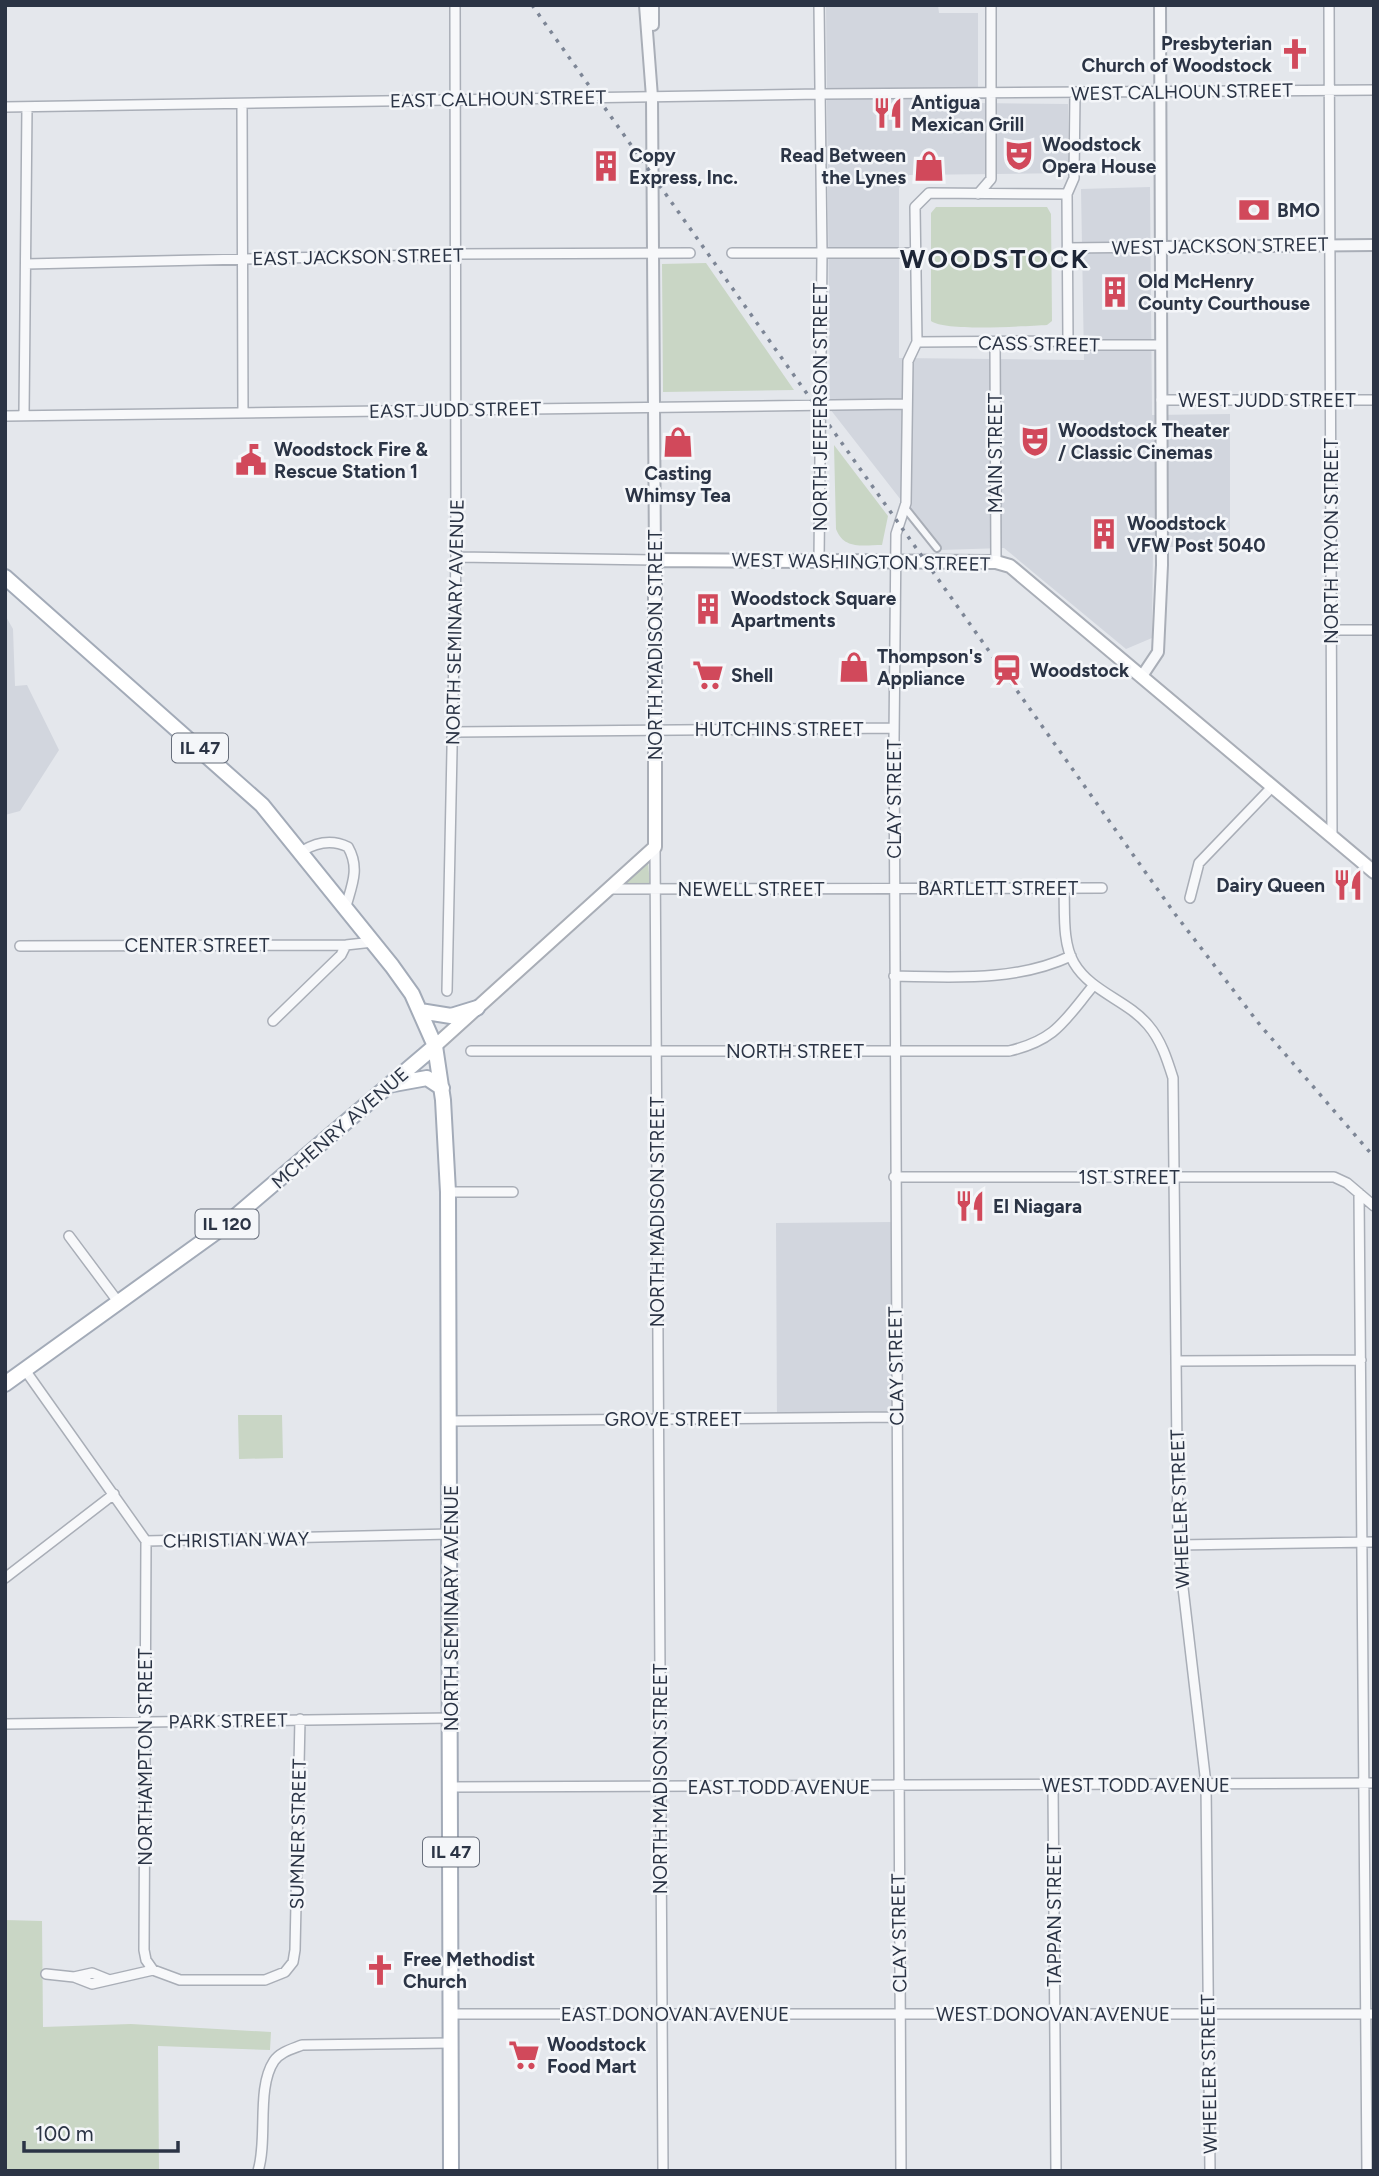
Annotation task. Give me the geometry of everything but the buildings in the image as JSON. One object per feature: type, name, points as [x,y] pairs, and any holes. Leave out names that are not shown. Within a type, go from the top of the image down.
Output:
[{"type":"main road","name":"WEST WASHINGTON STREET","points":[[655,561],[996,562],[1010,566],[1374,873]]},
{"type":"main road","name":"NORTH MADISON STREET","points":[[655,561],[655,846]]},
{"type":"main road","name":"IL 47","points":[[5,577],[262,805],[346,906],[412,994],[435,1046]]},
{"type":"main road","name":"MCHENRY AVENUE","points":[[5,1384],[223,1227],[435,1046],[655,846]]},
{"type":"main road","points":[[420,1011],[451,1016],[477,1008]]},
{"type":"main road","name":"NORTH SEMINARY AVENUE","points":[[435,1046],[442,1088],[448,1192],[452,1534],[451,2171]]},
{"type":"main road","points":[[389,1086],[427,1078],[442,1088]]},
{"type":"street","name":"NORTH SEMINARY AVENUE","points":[[447,990],[456,556],[454,5]]},
{"type":"street","points":[[645,5],[650,45]]},
{"type":"street","points":[[650,45],[653,5]]},
{"type":"street","name":"NORTH JEFFERSON STREET","points":[[819,5],[822,253],[819,561]]},
{"type":"street","points":[[978,194],[991,179],[991,5]]},
{"type":"street","points":[[1142,676],[1158,652],[1162,565],[1160,5]]},
{"type":"street","name":"NORTH TRYON STREET","points":[[1329,5],[1332,837]]},
{"type":"street","name":"NORTH MADISON STREET","points":[[650,45],[655,561]]},
{"type":"street","name":"WEST CALHOUN STREET","points":[[990,94],[1160,90],[1374,90]]},
{"type":"street","points":[[1068,341],[1067,194],[1074,178],[1075,93]]},
{"type":"street","name":"EAST CALHOUN STREET","points":[[5,107],[820,94],[990,94]]},
{"type":"street","points":[[242,104],[243,413]]},
{"type":"street","points":[[24,415],[27,107]]},
{"type":"street","points":[[991,179],[1007,194]]},
{"type":"street","name":"CLAY STREET","points":[[901,2171],[894,1177],[896,534],[905,508],[908,361],[917,342],[915,207],[929,194],[978,194]]},
{"type":"street","points":[[978,194],[1067,194]]},
{"type":"street","name":"WEST JACKSON STREET","points":[[1067,248],[1374,245]]},
{"type":"street","name":"EAST JACKSON STREET","points":[[26,264],[456,254],[690,253]]},
{"type":"street","points":[[732,253],[915,253]]},
{"type":"street","name":"CASS STREET","points":[[917,342],[1068,341],[1077,345],[1161,345]]},
{"type":"street","name":"MAIN STREET","points":[[995,343],[996,562]]},
{"type":"street","name":"WEST JUDD STREET","points":[[1161,400],[1374,400]]},
{"type":"street","name":"EAST JUDD STREET","points":[[5,416],[906,404]]},
{"type":"street","points":[[905,508],[937,548]]},
{"type":"street","points":[[456,556],[655,561]]},
{"type":"street","points":[[1331,630],[1374,630]]},
{"type":"street","name":"HUTCHINS STREET","points":[[454,732],[894,728]]},
{"type":"street","points":[[1190,898],[1199,863],[1272,787]]},
{"type":"street","points":[[302,851],[325,842],[339,842],[348,847],[355,863],[355,876],[346,906]]},
{"type":"street","name":"NORTH MADISON STREET","points":[[655,846],[663,2171]]},
{"type":"street","name":"BARTLETT STREET","points":[[894,888],[1102,888]]},
{"type":"street","name":"NEWELL STREET","points":[[608,890],[894,888]]},
{"type":"street","points":[[894,976],[1020,974],[1071,956],[1064,889]]},
{"type":"street","name":"CENTER STREET","points":[[20,946],[346,945],[373,942]]},
{"type":"street","points":[[273,1021],[341,955],[346,945]]},
{"type":"street","name":"WHEELER STREET","points":[[1071,956],[1093,986],[1147,1024],[1166,1054],[1173,1078],[1178,1545],[1206,1784],[1210,2171]]},
{"type":"street","name":"NORTH STREET","points":[[471,1051],[1009,1051],[1027,1047],[1049,1037],[1069,1020],[1093,986]]},
{"type":"street","name":"1ST STREET","points":[[894,1177],[1334,1177],[1374,1206]]},
{"type":"street","points":[[448,1192],[513,1192]]},
{"type":"street","points":[[1359,1193],[1362,1542],[1369,1783],[1370,2014],[1367,2171]]},
{"type":"street","points":[[69,1236],[120,1303]]},
{"type":"street","points":[[1176,1361],[1361,1360]]},
{"type":"street","name":"CHRISTIAN WAY","points":[[25,1370],[146,1542],[452,1534]]},
{"type":"street","name":"GROVE STREET","points":[[450,1421],[896,1417]]},
{"type":"street","points":[[5,1578],[114,1493]]},
{"type":"street","name":"NORTHAMPTON STREET","points":[[146,1542],[144,1950],[146,1960],[153,1970]]},
{"type":"street","points":[[1178,1545],[1374,1542]]},
{"type":"street","name":"PARK STREET","points":[[5,1724],[452,1718]]},
{"type":"street","name":"SUMNER STREET","points":[[153,1970],[180,1980],[265,1980],[281,1975],[288,1969],[295,1950],[300,1719]]},
{"type":"street","name":"WEST TODD AVENUE","points":[[898,1786],[1369,1783]]},
{"type":"street","name":"TAPPAN STREET","points":[[1053,1785],[1056,2171]]},
{"type":"street","name":"EAST TODD AVENUE","points":[[451,1787],[898,1786]]},
{"type":"street","points":[[46,1974],[74,1977],[92,1984],[153,1970]]},
{"type":"street","name":"EAST DONOVAN AVENUE","points":[[451,2014],[900,2014]]},
{"type":"street","name":"WEST DONOVAN AVENUE","points":[[900,2014],[1370,2014]]},
{"type":"street","points":[[258,2171],[268,2075],[275,2059],[284,2052],[302,2045],[451,2043]]},
{"type":"shaded area","points":[[826,5],[938,5],[939,13],[978,13],[978,103],[1068,104],[1068,173],[909,175],[899,188],[899,358],[1084,360],[1081,189],[1150,187],[1152,415],[1230,414],[1230,547],[1153,547],[1152,638],[1126,649],[1004,548],[940,550],[830,409]]},
{"type":"shaded area","points":[[5,615],[13,629],[15,686],[27,685],[59,750],[20,811],[5,815]]},
{"type":"shaded area","points":[[894,1222],[896,1417],[777,1419],[776,1223]]},
{"type":"green space","points":[[936,207],[1047,207],[1051,214],[1052,321],[1047,325],[986,328],[953,326],[931,321],[931,213]]},
{"type":"green space","points":[[706,263],[794,390],[663,392],[662,264]]},
{"type":"green space","points":[[834,445],[888,516],[882,545],[855,545],[839,536],[836,529]]},
{"type":"green space","points":[[648,861],[650,886],[622,886]]},
{"type":"green space","points":[[238,1415],[282,1415],[283,1458],[239,1459]]},
{"type":"green space","points":[[5,1920],[42,1921],[43,2027],[131,2024],[271,2032],[270,2050],[158,2046],[159,2171],[5,2171]]},
{"type":"railway","points":[[532,5],[1175,914],[1260,1025],[1374,1157]]},
{"type":"place","name":"Presbyterian Church of Woodstock","points":[[1295,54]]},
{"type":"place","name":"Antigua Mexican Grill","points":[[888,113]]},
{"type":"place","name":"Woodstock Opera House","points":[[1019,155]]},
{"type":"place","name":"Copy Express, Inc.","points":[[606,166]]},
{"type":"place","name":"Read Between the Lynes","points":[[929,166]]},
{"type":"place","name":"BMO","points":[[1254,210]]},
{"type":"place","name":"Old McHenry County Courthouse","points":[[1115,292]]},
{"type":"place","name":"Woodstock Theater / Classic Cinemas","points":[[1035,441]]},
{"type":"place","name":"Casting Whimsy Tea","points":[[678,442]]},
{"type":"place","name":"Woodstock Fire & Rescue Station 1","points":[[251,460]]},
{"type":"place","name":"Woodstock VFW Post 5040","points":[[1104,534]]},
{"type":"place","name":"Woodstock Square Apartments","points":[[708,609]]},
{"type":"place","name":"Thompson's Appliance","points":[[854,667]]},
{"type":"place","name":"Woodstock","points":[[1007,670]]},
{"type":"place","name":"Shell","points":[[708,675]]},
{"type":"place","name":"Dairy Queen","points":[[1348,885]]},
{"type":"place","name":"El Niagara","points":[[970,1206]]},
{"type":"place","name":"Free Methodist Church","points":[[380,1970]]},
{"type":"place","name":"Woodstock Food Mart","points":[[524,2055]]},
{"type":"district","name":"WOODSTOCK","points":[[995,259]]}]
